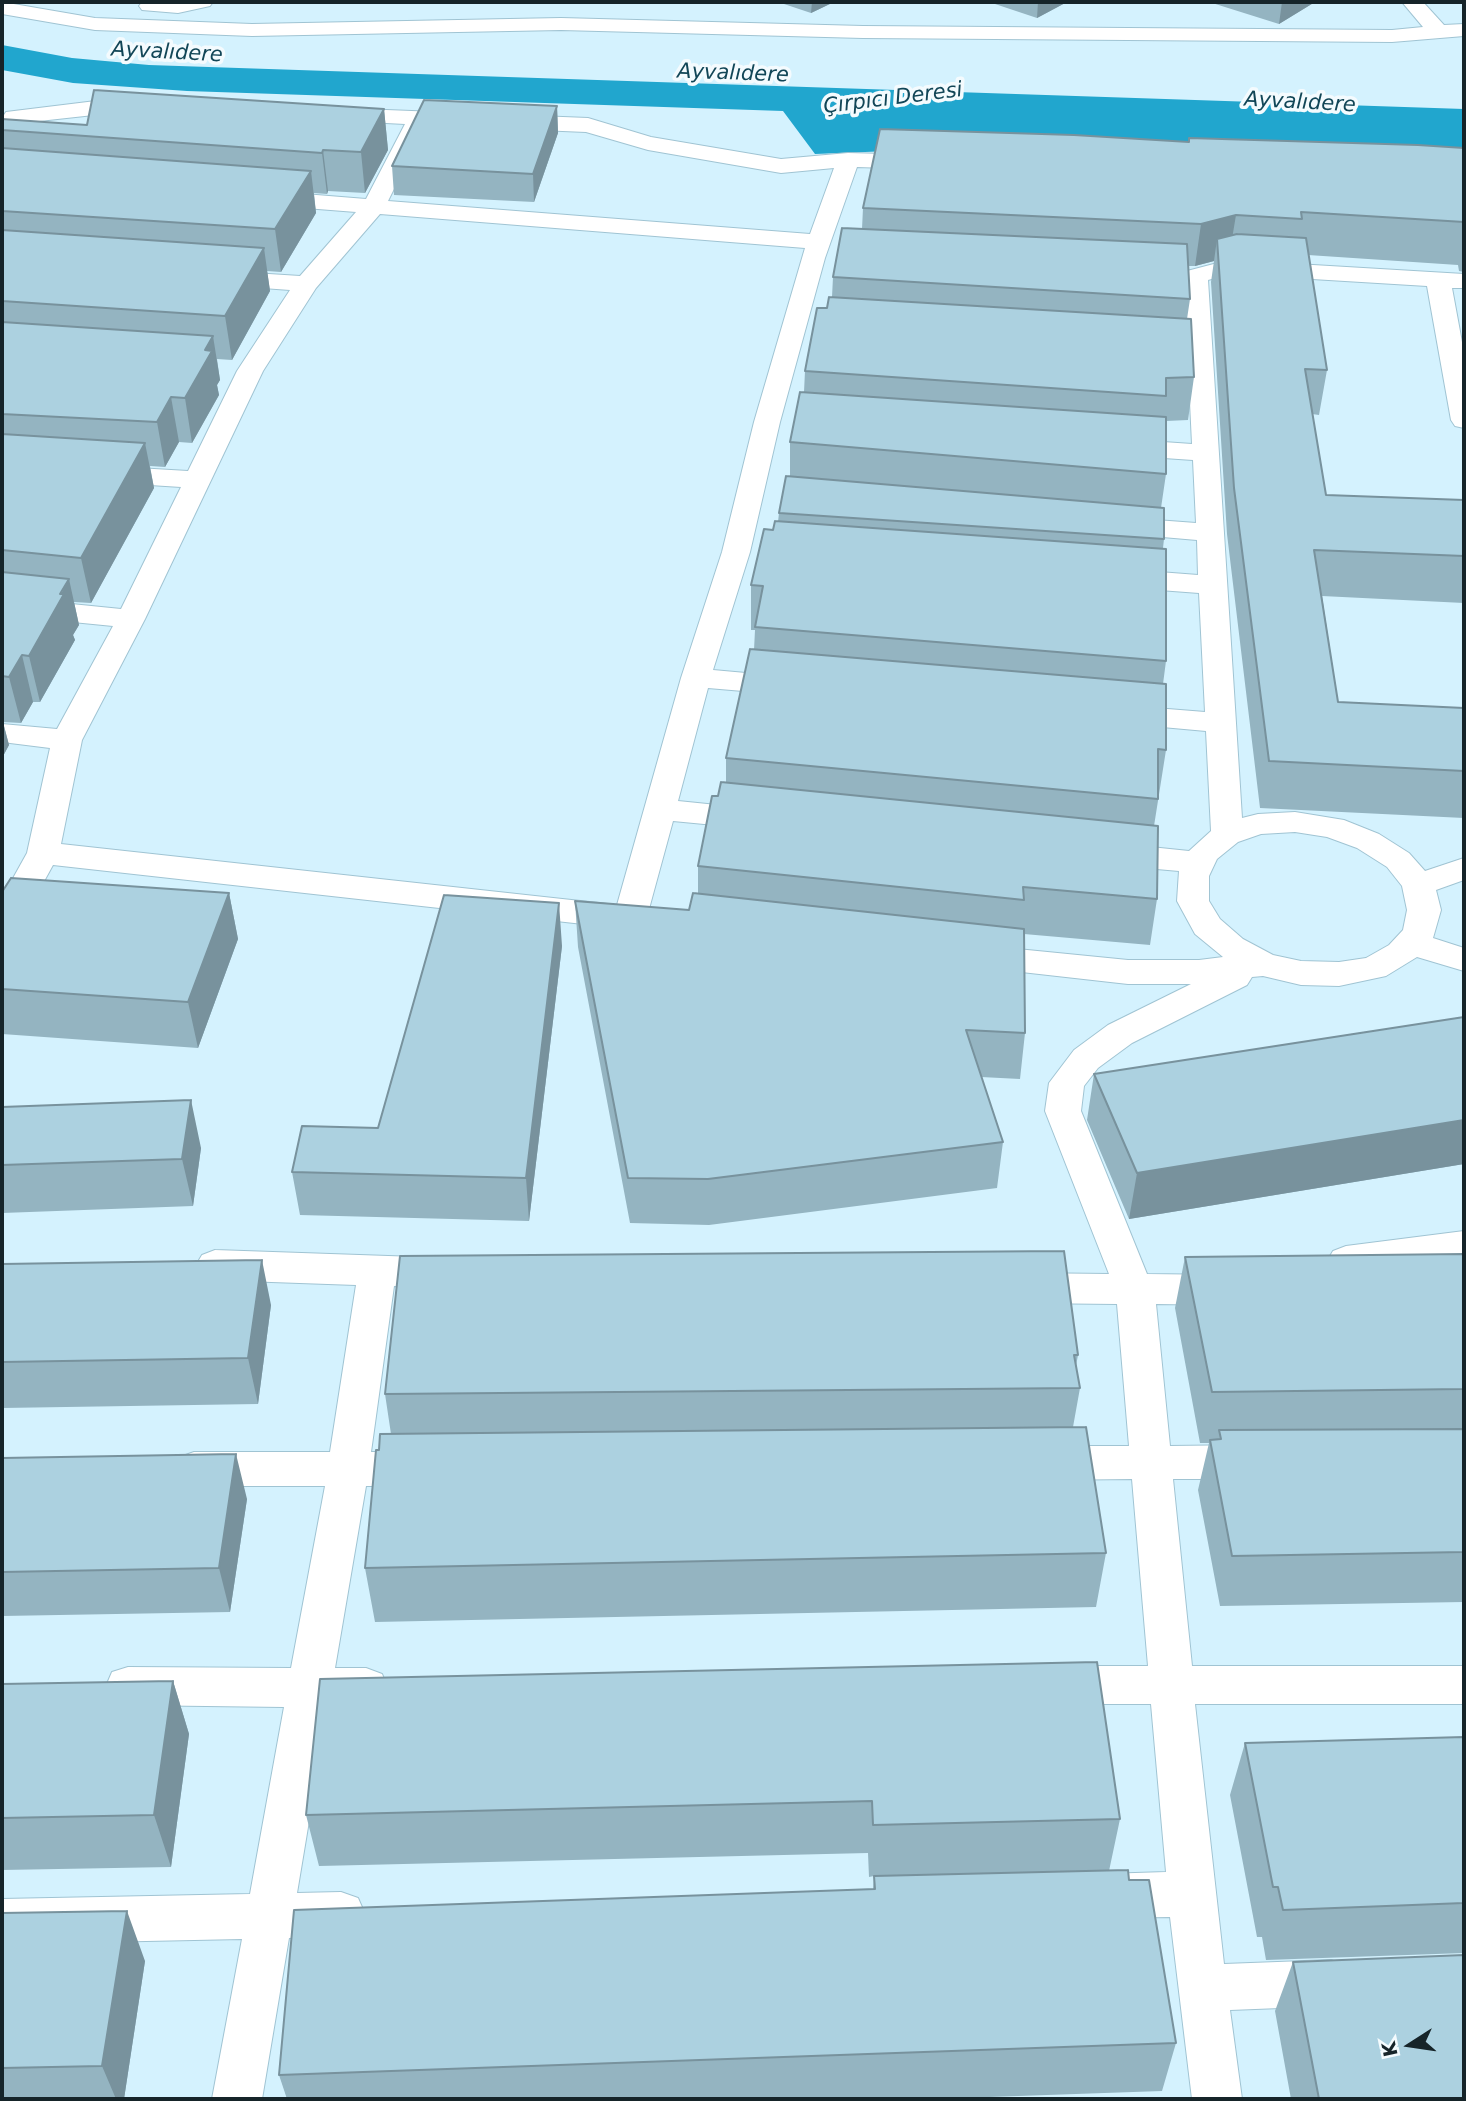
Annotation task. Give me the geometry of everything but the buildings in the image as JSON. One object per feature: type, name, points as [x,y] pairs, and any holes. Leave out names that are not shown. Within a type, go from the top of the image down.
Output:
[{"type":"lane","points":[[2,2],[178,7],[203,2]]},
{"type":"lane","points":[[1412,2],[1439,33]]},
{"type":"lane","points":[[2,8],[95,24],[252,30],[561,24],[863,32],[1378,36],[1464,30]]},
{"type":"lane","points":[[2,133],[14,117],[112,106],[153,108]]},
{"type":"lane","points":[[320,114],[589,125],[648,143],[781,166],[848,160],[942,163]]},
{"type":"lane","points":[[2,928],[14,882],[43,853],[67,740],[131,619],[250,372],[306,284],[374,206],[418,118]]},
{"type":"lane","points":[[631,918],[696,677],[750,553],[848,160]]},
{"type":"lane","points":[[250,197],[374,206],[824,253]]},
{"type":"lane","points":[[1168,275],[1196,276],[1229,267],[1451,280],[1464,420]]},
{"type":"lane","points":[[195,276],[306,284]]},
{"type":"lane","points":[[1196,276],[1227,835]]},
{"type":"lane","points":[[1173,351],[1200,352]]},
{"type":"lane","points":[[222,370],[250,372]]},
{"type":"lane","points":[[1096,445],[1206,453]]},
{"type":"lane","points":[[72,472],[197,480]]},
{"type":"lane","points":[[1085,523],[1210,533]]},
{"type":"lane","points":[[1091,576],[1213,585]]},
{"type":"lane","points":[[2,607],[131,619]]},
{"type":"lane","points":[[696,677],[820,688]]},
{"type":"lane","points":[[1096,712],[1221,723]]},
{"type":"lane","points":[[2,733],[67,740]]},
{"type":"lane","points":[[659,809],[783,822]]},
{"type":"lane","points":[[1295,822],[1334,827],[1368,841],[1398,860],[1418,884],[1424,910],[1419,933],[1401,953],[1374,968],[1339,975],[1301,973],[1263,964],[1231,947],[1207,926],[1193,901],[1193,876],[1204,853],[1227,835],[1258,824],[1295,822]]},
{"type":"lane","points":[[1088,852],[1199,863]]},
{"type":"lane","points":[[43,853],[686,924]]},
{"type":"lane","points":[[1418,884],[1464,869]]},
{"type":"lane","points":[[1411,943],[1464,961]]},
{"type":"lane","points":[[948,953],[1128,972],[1199,972],[1263,964]]},
{"type":"lane","points":[[1217,2099],[1191,1894],[1135,1291],[1063,1111],[1067,1083],[1086,1059],[1121,1034],[1164,1010],[1263,964]]},
{"type":"lane","points":[[1396,1289],[1320,1278],[1464,1245]]},
{"type":"lane","points":[[174,1264],[487,1274]]},
{"type":"lane","points":[[237,2099],[348,1470],[377,1271]]},
{"type":"lane","points":[[983,1287],[1135,1291],[1258,1282]]},
{"type":"lane","points":[[1013,1464],[1288,1461]]},
{"type":"lane","points":[[154,1469],[459,1469]]},
{"type":"lane","points":[[1019,1685],[1464,1685]]},
{"type":"lane","points":[[85,1686],[406,1688]]},
{"type":"lane","points":[[1067,1897],[1191,1894]]},
{"type":"lane","points":[[2,1922],[378,1913]]},
{"type":"lane","points":[[1201,1988],[1367,1982]]},
{"type":"water","name":"Çırpıcı Deresi","points":[[2,45],[72,58],[149,65],[1464,109],[1464,167],[890,151],[815,154],[783,111],[187,91],[73,83],[2,70]]},
{"type":"water label","name":"Ayvalıdere","points":[[167,53]]},
{"type":"water label","name":"Ayvalıdere","points":[[733,74]]},
{"type":"water label","name":"Ayvalıdere","points":[[1300,103]]}]
